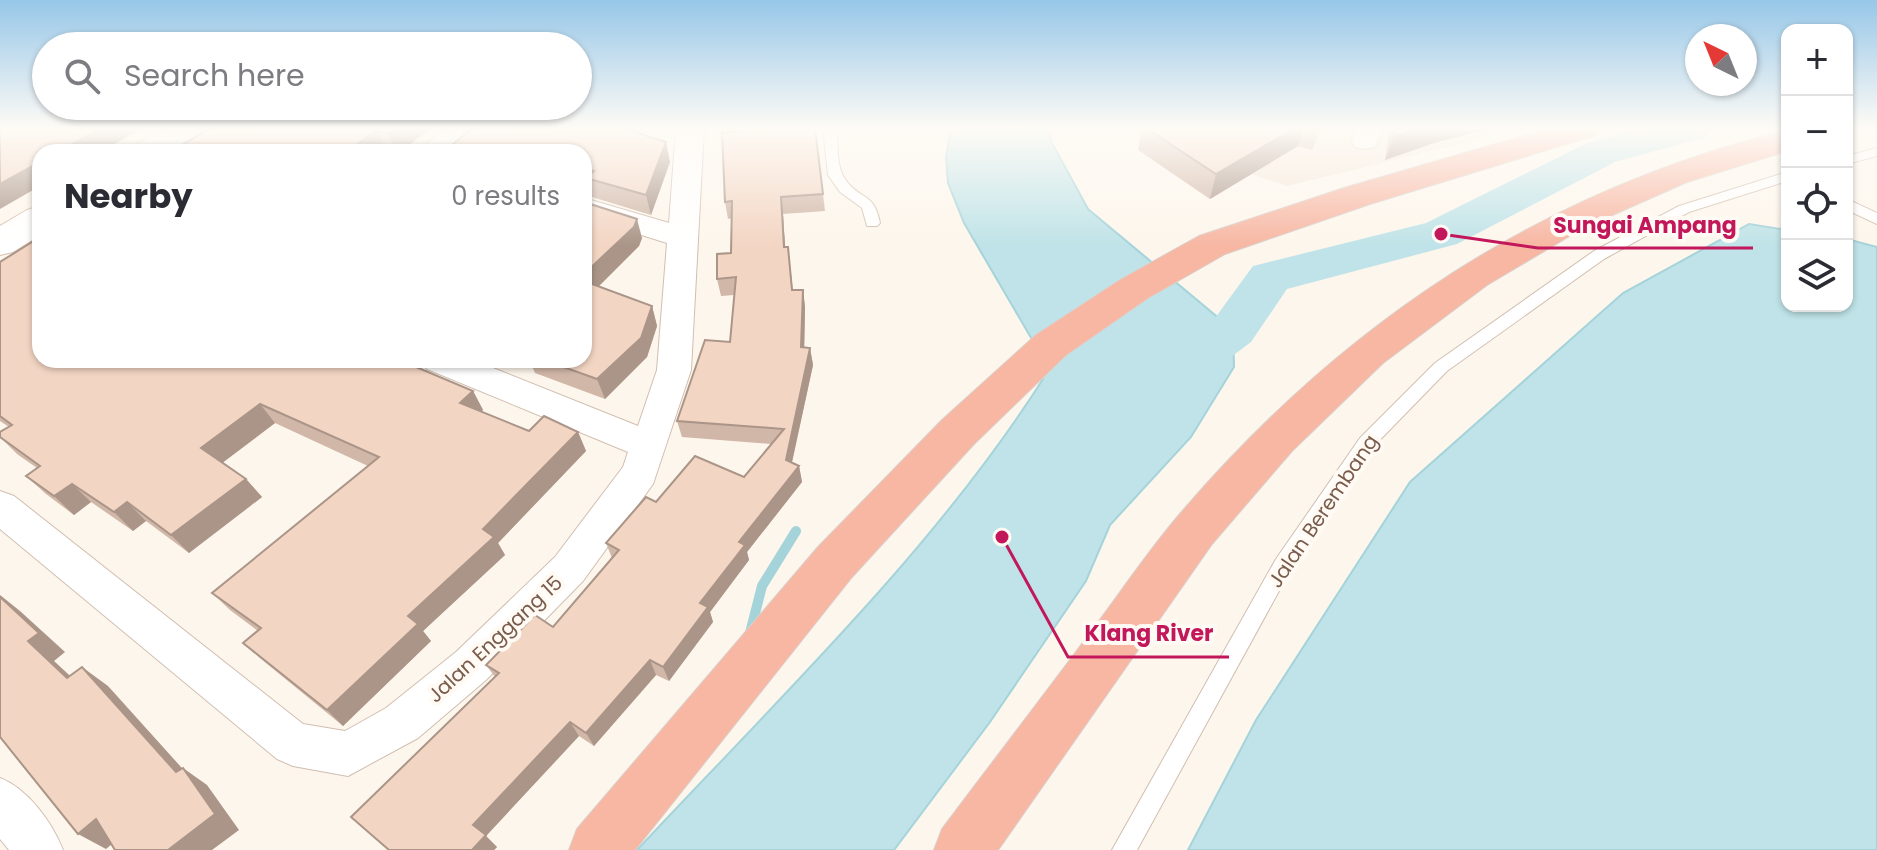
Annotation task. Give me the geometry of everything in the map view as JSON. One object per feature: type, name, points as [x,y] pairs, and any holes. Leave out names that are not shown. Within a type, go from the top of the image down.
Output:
[{"type":"highway","points":[[598,850],[835,562],[958,432],[1051,345],[1134,289],[1212,245],[1452,168]]},
{"type":"highway","points":[[963,850],[1195,530],[1276,439],[1368,352],[1473,276],[1570,220],[1696,168]]},
{"type":"main road","points":[[0,243],[32,223]]},
{"type":"street","name":"Jalan Enggang 15","points":[[0,507],[293,744],[348,754],[402,723],[471,666],[569,569],[640,473],[674,370],[688,168]]},
{"type":"street","points":[[592,209],[684,238]]},
{"type":"street","points":[[459,368],[650,446]]},
{"type":"street","points":[[0,801],[39,850]]},
{"type":"lane","points":[[834,168],[835,179],[841,188],[869,206],[872,223]]},
{"type":"lane","name":"Jalan Berembang","points":[[1124,850],[1283,565],[1366,443],[1387,421],[1441,367],[1599,255],[1684,209],[1781,178]]},
{"type":"lane","points":[[1853,207],[1877,219]]},
{"type":"shaded area","points":[[1233,168],[1363,168],[1287,186]]},
{"type":"water","points":[[947,168],[1065,168],[1088,209],[1233,330],[1234,367],[1191,437],[1110,525],[1086,581],[990,722],[894,850],[637,850],[798,681],[903,564],[1000,442],[1043,379],[1037,348],[964,223],[948,183]]},
{"type":"water","points":[[1749,224],[1781,229],[1781,312],[1853,312],[1853,241],[1877,247],[1877,850],[1188,850],[1256,720],[1410,482],[1623,293]]},
{"type":"building","points":[[0,168],[30,168],[0,184]]},
{"type":"building","points":[[592,168],[656,168],[646,195],[592,180]]},
{"type":"building","points":[[724,168],[820,168],[823,194],[781,197],[784,247],[788,247],[792,290],[803,290],[801,347],[810,348],[786,460],[799,466],[739,542],[745,545],[700,603],[708,607],[663,667],[650,660],[586,733],[570,722],[473,825],[486,835],[472,850],[389,850],[351,817],[499,673],[486,665],[535,615],[553,627],[619,550],[606,543],[646,497],[656,502],[695,456],[744,477],[784,429],[677,421],[705,340],[730,342],[736,277],[717,279],[717,254],[731,253],[732,201],[725,202]]},
{"type":"building","points":[[1206,168],[1227,168],[1216,174]]},
{"type":"building","points":[[592,205],[637,219],[634,227],[592,266]]},
{"type":"building","points":[[32,242],[32,368],[418,368],[473,391],[460,403],[529,431],[544,416],[578,432],[483,529],[494,537],[408,616],[418,624],[327,710],[243,643],[261,628],[212,593],[379,457],[260,404],[201,448],[246,479],[171,535],[127,502],[114,512],[72,484],[54,496],[26,476],[40,466],[0,437],[0,432],[12,425],[0,416],[0,262]]},
{"type":"building","points":[[592,284],[652,306],[641,338],[597,379],[566,368],[592,368]]},
{"type":"building","points":[[0,597],[39,633],[28,641],[67,678],[82,667],[176,772],[183,768],[215,814],[168,850],[115,850],[96,819],[78,834],[0,737]]},
{"type":"waterway","points":[[1173,374],[1233,330],[1270,277],[1441,234],[1571,168]]},
{"type":"waterway","points":[[749,637],[762,586],[796,531]]},
{"type":"place","name":"Sungai Ampang","points":[[1441,234]]},
{"type":"place","name":"Klang River","points":[[1002,537]]}]
